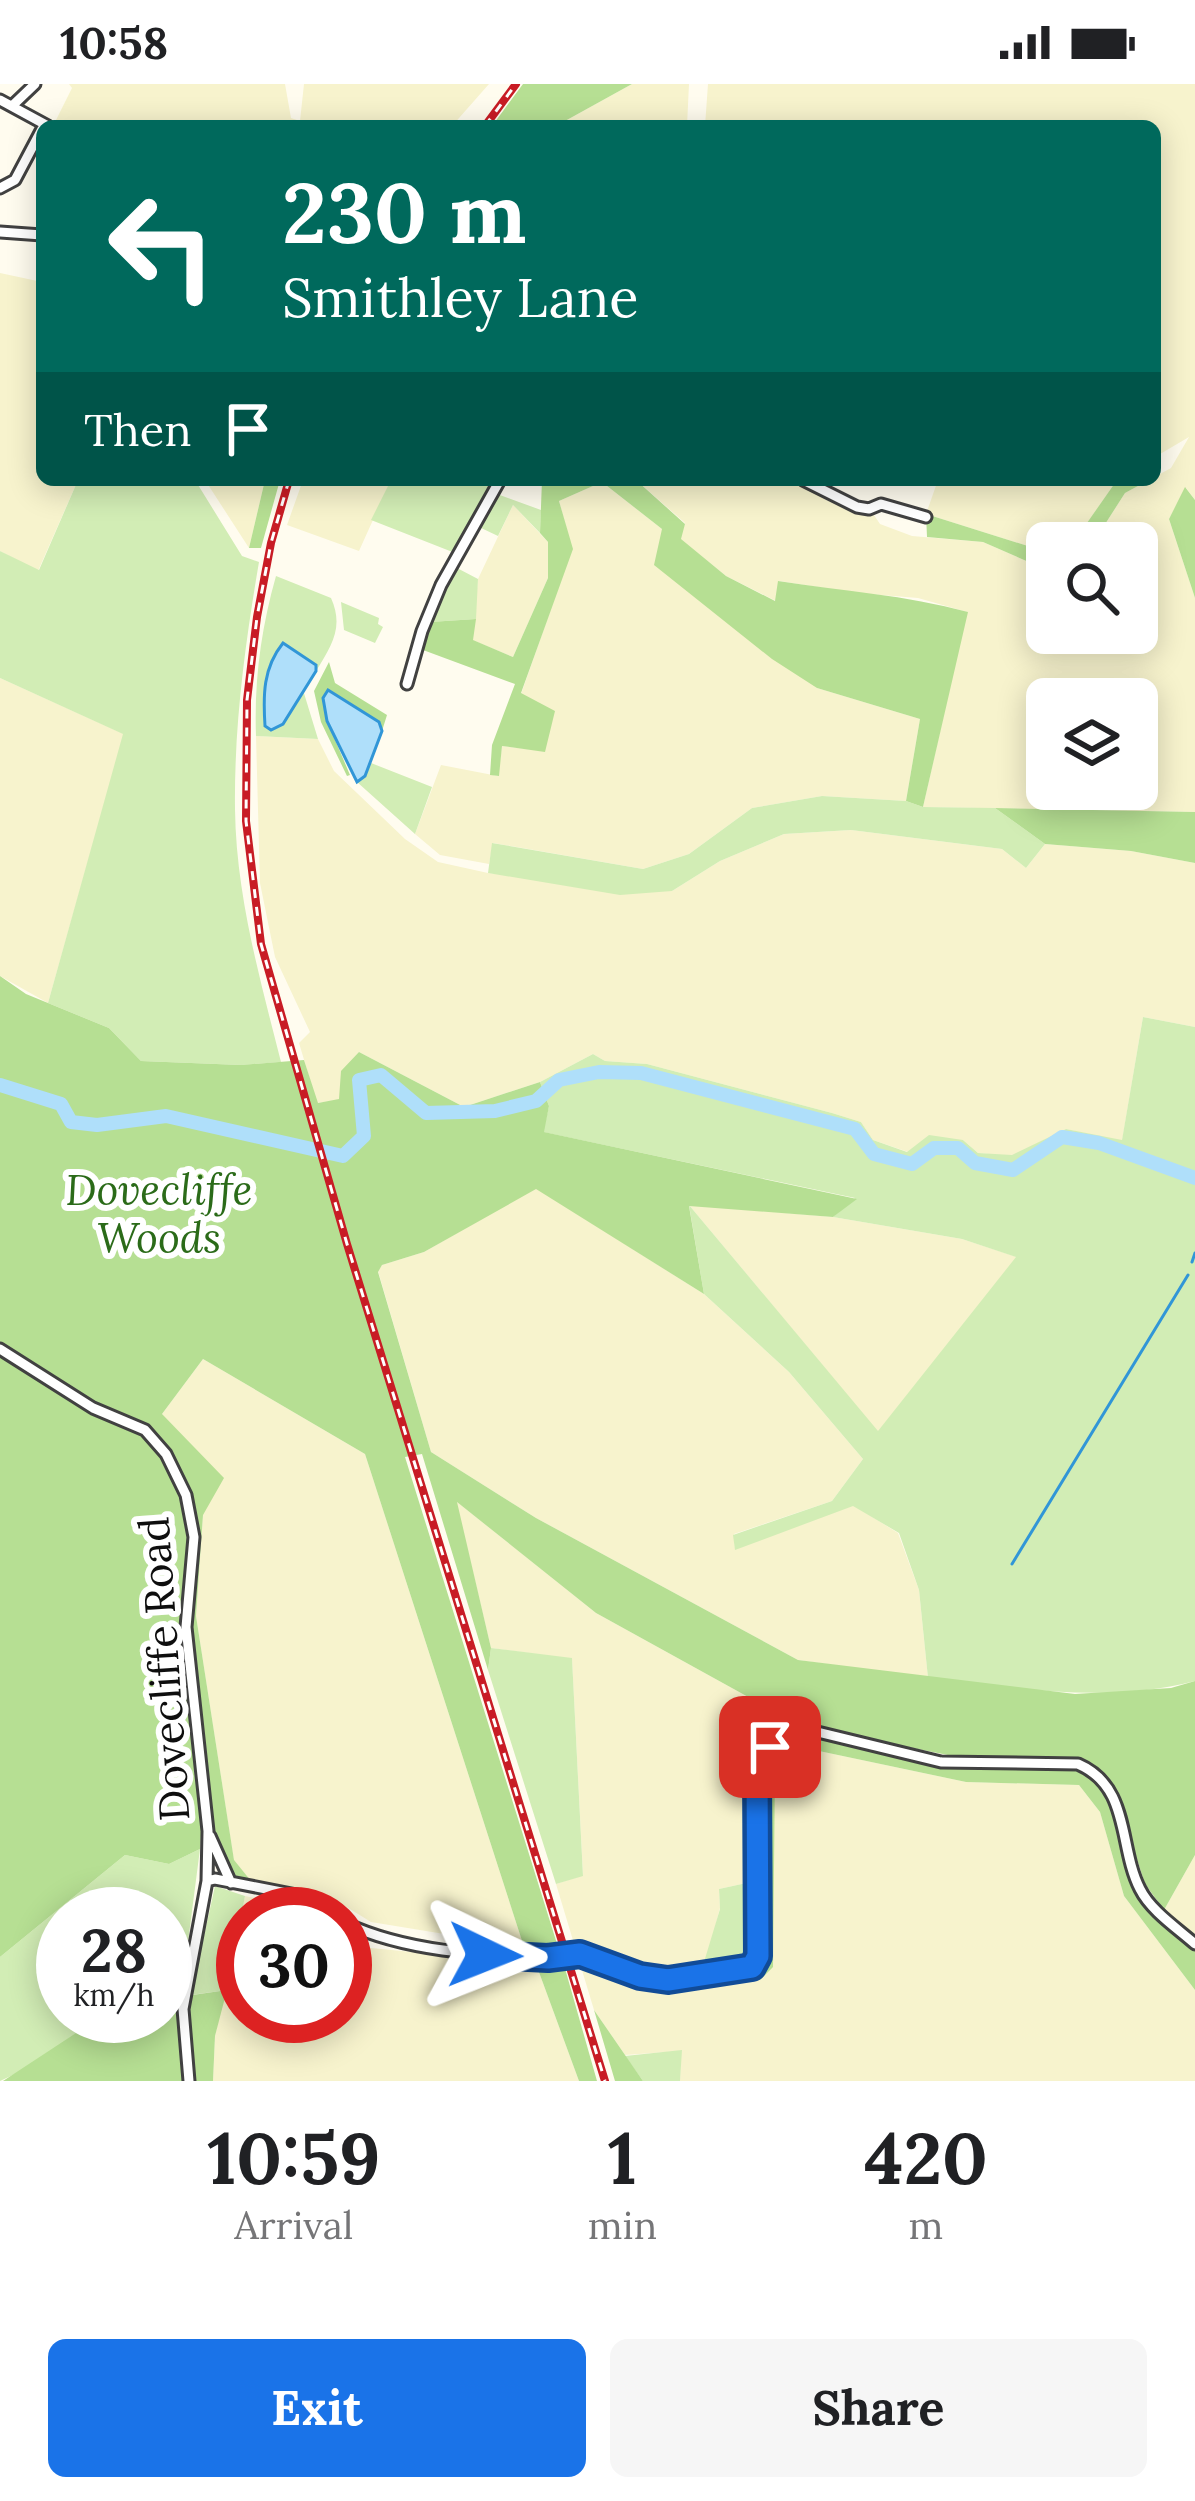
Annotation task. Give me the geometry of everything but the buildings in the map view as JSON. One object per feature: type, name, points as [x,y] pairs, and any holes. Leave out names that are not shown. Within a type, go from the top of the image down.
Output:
[{"type":"street","points":[[12,106],[34,84]]},
{"type":"street","points":[[0,100],[36,121]]},
{"type":"street","points":[[0,188],[15,180],[36,141]]},
{"type":"street","points":[[0,232],[36,235]]},
{"type":"street","points":[[407,684],[441,585],[497,486]]},
{"type":"street","points":[[814,486],[857,507],[881,504],[926,517]]},
{"type":"street","name":"Dovecliffe Road","points":[[0,1349],[93,1408],[145,1430],[166,1454],[186,1495],[194,1537],[186,1627],[208,1831],[207,1881],[183,2009],[190,2081]]},
{"type":"street","points":[[372,1936],[485,1955],[548,1958],[580,1954],[640,1976],[668,1980],[752,1967],[758,1956],[757,1768],[770,1747],[801,1728],[941,1762],[1078,1764],[1098,1773],[1117,1806],[1140,1889],[1195,1944]]},
{"type":"street","points":[[208,1831],[231,1883]]},
{"type":"street","points":[[207,1881],[253,1887]]},
{"type":"shaded area","points":[[69,84],[285,84],[291,118],[297,120],[56,120],[72,88]]},
{"type":"shaded area","points":[[304,84],[489,84],[457,120],[300,120]]},
{"type":"shaded area","points":[[632,84],[689,84],[687,120],[567,120]]},
{"type":"shaded area","points":[[708,84],[1195,84],[1195,500],[1186,488],[1169,519],[1195,598],[1195,812],[1086,810],[1158,810],[1158,678],[1026,678],[1026,809],[923,807],[967,612],[918,598],[779,581],[776,601],[726,576],[680,539],[685,523],[643,486],[806,486],[826,500],[872,512],[880,524],[912,536],[983,542],[1026,561],[1026,654],[1158,654],[1158,522],[1106,522],[1125,493],[1138,486],[1161,486],[1161,473],[1171,468],[1189,437],[1161,453],[1161,120],[705,120]]},
{"type":"shaded area","points":[[0,273],[36,281],[36,486],[75,486],[38,571],[0,551]]},
{"type":"shaded area","points":[[209,486],[264,486],[249,548]]},
{"type":"shaded area","points":[[301,486],[388,486],[359,551],[287,525]]},
{"type":"shaded area","points":[[593,486],[607,486],[662,529],[817,688],[920,719],[906,801],[822,796],[752,808],[689,854],[643,869],[493,843],[489,864],[440,855],[415,834],[441,765],[498,776],[502,746],[545,751],[521,694],[572,549],[559,501]]},
{"type":"shaded area","points":[[936,486],[1113,486],[1088,522],[1026,522],[1026,545],[926,514]]},
{"type":"shaded area","points":[[513,505],[548,542],[548,578],[513,657],[472,640],[478,579]]},
{"type":"shaded area","points":[[0,678],[124,734],[48,1003],[0,976]]},
{"type":"shaded area","points":[[256,736],[318,739],[334,771],[405,839],[438,862],[488,873],[672,891],[720,861],[784,834],[851,830],[1002,849],[1026,868],[1045,844],[1131,851],[1195,863],[1195,1027],[1143,1017],[1122,1141],[1066,1129],[1012,1156],[978,1153],[963,1140],[908,1152],[873,1140],[861,1122],[647,1064],[605,1061],[593,1054],[540,1082],[464,1107],[359,1052],[339,1100],[317,1103],[299,1043],[310,1032],[275,957],[260,883]]},
{"type":"shaded area","points":[[536,1188],[704,1294],[789,1372],[863,1459],[832,1501],[734,1534],[735,1549],[853,1505],[898,1533],[919,1590],[928,1678],[798,1660],[536,1518],[431,1452],[378,1271],[382,1265],[424,1252]]},
{"type":"shaded area","points":[[689,1205],[833,1217],[962,1239],[1017,1257],[878,1432]]},
{"type":"shaded area","points":[[203,1359],[365,1454],[524,1947],[372,1922],[372,1887],[280,1887],[251,1881],[234,1861],[196,1616],[203,1515],[162,1414]]},
{"type":"shaded area","points":[[456,1501],[596,1613],[750,1698],[751,1882],[719,1889],[720,1908],[694,1986],[760,1980],[775,1767],[785,1753],[819,1751],[966,1782],[1079,1785],[1100,1812],[1124,1896],[1195,1990],[1195,2081],[680,2081],[681,2051],[625,2055],[594,2010],[556,1884],[583,1875],[572,1659],[491,1648]]},
{"type":"shaded area","points":[[1195,1855],[1195,1938],[1164,1910]]},
{"type":"shaded area","points":[[372,1948],[536,1964],[579,2081],[213,2081],[216,2031],[216,2043],[372,2043]]},
{"type":"green space","points":[[523,84],[632,84],[567,120],[496,120]]},
{"type":"green space","points":[[75,486],[199,486],[242,556],[259,562],[238,716],[236,841],[250,937],[281,1062],[141,1061],[109,1028],[48,1003],[123,734],[0,678],[0,551],[39,570]]},
{"type":"green space","points":[[264,486],[278,486],[261,548],[249,548]]},
{"type":"green space","points":[[388,486],[489,486],[455,553],[371,520]]},
{"type":"green space","points":[[542,486],[593,486],[559,501],[573,549],[521,693],[555,711],[545,752],[502,746],[499,776],[490,775],[492,745],[515,684],[423,650],[430,622],[476,619],[473,640],[513,657],[548,578],[548,542],[540,533]]},
{"type":"green space","points":[[607,486],[643,486],[685,524],[681,539],[726,576],[775,601],[778,581],[968,612],[923,807],[906,801],[920,719],[817,688],[772,659],[654,565],[662,529]]},
{"type":"green space","points":[[1113,486],[1138,486],[1125,493],[1106,522],[1088,522]]},
{"type":"green space","points":[[1185,487],[1195,500],[1195,598],[1169,519]]},
{"type":"green space","points":[[497,494],[541,510],[540,533],[513,505],[498,536],[479,527]]},
{"type":"green space","points":[[926,514],[1026,545],[1026,561],[983,542],[927,537]]},
{"type":"green space","points":[[457,568],[478,579],[476,619],[430,622]]},
{"type":"green space","points":[[276,576],[331,598],[335,608],[334,636],[316,671],[316,665],[283,643],[265,684],[264,713],[297,704],[303,690],[318,739],[256,736],[260,655]]},
{"type":"green space","points":[[341,602],[379,618],[383,627],[375,643],[344,630]]},
{"type":"green space","points":[[329,662],[335,683],[387,715],[382,731],[379,722],[328,690],[323,698],[327,721],[347,776],[321,722],[314,691]]},
{"type":"green space","points":[[371,763],[432,787],[415,834],[357,782]]},
{"type":"green space","points":[[822,796],[906,801],[923,807],[995,808],[1045,844],[1026,868],[1002,849],[851,830],[784,834],[720,861],[672,891],[620,895],[488,873],[492,843],[643,869],[689,854],[752,808]]},
{"type":"green space","points":[[995,808],[1195,812],[1195,863],[1131,851],[1045,844]]},
{"type":"green space","name":"Dovecliffe Woods","points":[[0,976],[26,994],[109,1028],[141,1061],[241,1065],[304,1060],[318,1103],[339,1099],[341,1071],[359,1052],[464,1107],[540,1082],[549,1106],[544,1132],[857,1199],[833,1217],[689,1206],[704,1294],[536,1189],[424,1252],[382,1265],[378,1272],[431,1452],[536,1518],[798,1660],[1075,1694],[1171,1688],[1195,1681],[1195,1855],[1164,1910],[1145,1884],[1118,1801],[1099,1770],[1077,1762],[963,1758],[832,1732],[799,1714],[785,1733],[749,1736],[750,1698],[596,1613],[457,1502],[491,1648],[488,1670],[422,1454],[405,1457],[558,1947],[524,1947],[365,1454],[203,1359],[162,1414],[224,1478],[203,1515],[196,1616],[234,1860],[251,1881],[234,1877],[212,1828],[202,1820],[200,1849],[169,1864],[125,1855],[86,1887],[36,1887],[36,1928],[0,1957]]},
{"type":"green space","points":[[1143,1017],[1195,1027],[1195,1681],[1095,1693],[928,1678],[919,1590],[899,1533],[853,1506],[735,1550],[733,1535],[832,1501],[863,1459],[789,1372],[704,1294],[689,1205],[878,1431],[1016,1257],[962,1239],[833,1217],[855,1198],[543,1132],[549,1106],[540,1082],[593,1054],[605,1061],[647,1064],[861,1122],[873,1140],[907,1152],[929,1135],[963,1140],[978,1153],[1012,1155],[1066,1129],[1122,1140]]},
{"type":"green space","points":[[491,1648],[572,1658],[583,1876],[556,1884],[488,1670]]},
{"type":"green space","points":[[801,1733],[941,1766],[1077,1769],[1093,1779],[1113,1808],[1142,1905],[1195,1949],[1195,1990],[1124,1896],[1100,1812],[1079,1785],[966,1782],[819,1751],[785,1753],[775,1767],[773,1967],[760,1980],[693,1987],[698,1977],[755,1969],[762,1956],[763,1770],[774,1749]]},
{"type":"green space","points":[[200,1849],[192,1911],[192,1887],[86,1887],[125,1855],[169,1864]]},
{"type":"green space","points":[[751,1882],[754,1955],[749,1963],[701,1972],[720,1909],[719,1889]]},
{"type":"green space","points":[[215,1886],[216,1992],[192,1995]]},
{"type":"green space","points":[[36,1928],[36,2043],[64,2043],[0,2081],[0,1957]]},
{"type":"green space","points":[[536,1964],[564,1965],[597,2081],[579,2081]]},
{"type":"green space","points":[[216,1992],[213,2081],[3,2081],[61,2043],[192,2043],[192,1995]]},
{"type":"green space","points":[[594,2010],[643,2081],[615,2081]]},
{"type":"green space","points":[[682,2050],[680,2081],[643,2081],[625,2056]]},
{"type":"water","points":[[283,643],[316,665],[316,671],[283,724],[271,730],[265,726],[266,682]]},
{"type":"water","points":[[328,690],[379,722],[382,731],[365,776],[357,782],[327,721],[323,698]]},
{"type":"waterway","points":[[0,1085],[61,1104],[71,1122],[97,1125],[166,1116],[343,1156],[364,1136],[359,1080],[381,1075],[426,1113],[495,1111],[536,1101],[559,1080],[599,1072],[641,1073],[855,1129],[874,1154],[912,1164],[934,1148],[958,1148],[975,1163],[1013,1170],[1062,1137],[1099,1143],[1195,1178]]},
{"type":"waterway","points":[[1192,1262],[1195,1253]]},
{"type":"waterway","points":[[1012,1564],[1188,1275]]},
{"type":"railway","points":[[489,120],[516,84]]},
{"type":"railway","points":[[287,486],[257,617],[247,700],[246,821],[261,944],[347,1244],[605,2081]]},
{"type":"route","points":[[485,1955],[548,1958],[580,1954],[640,1976],[668,1980],[752,1967],[758,1956],[757,1768],[770,1747]]}]
